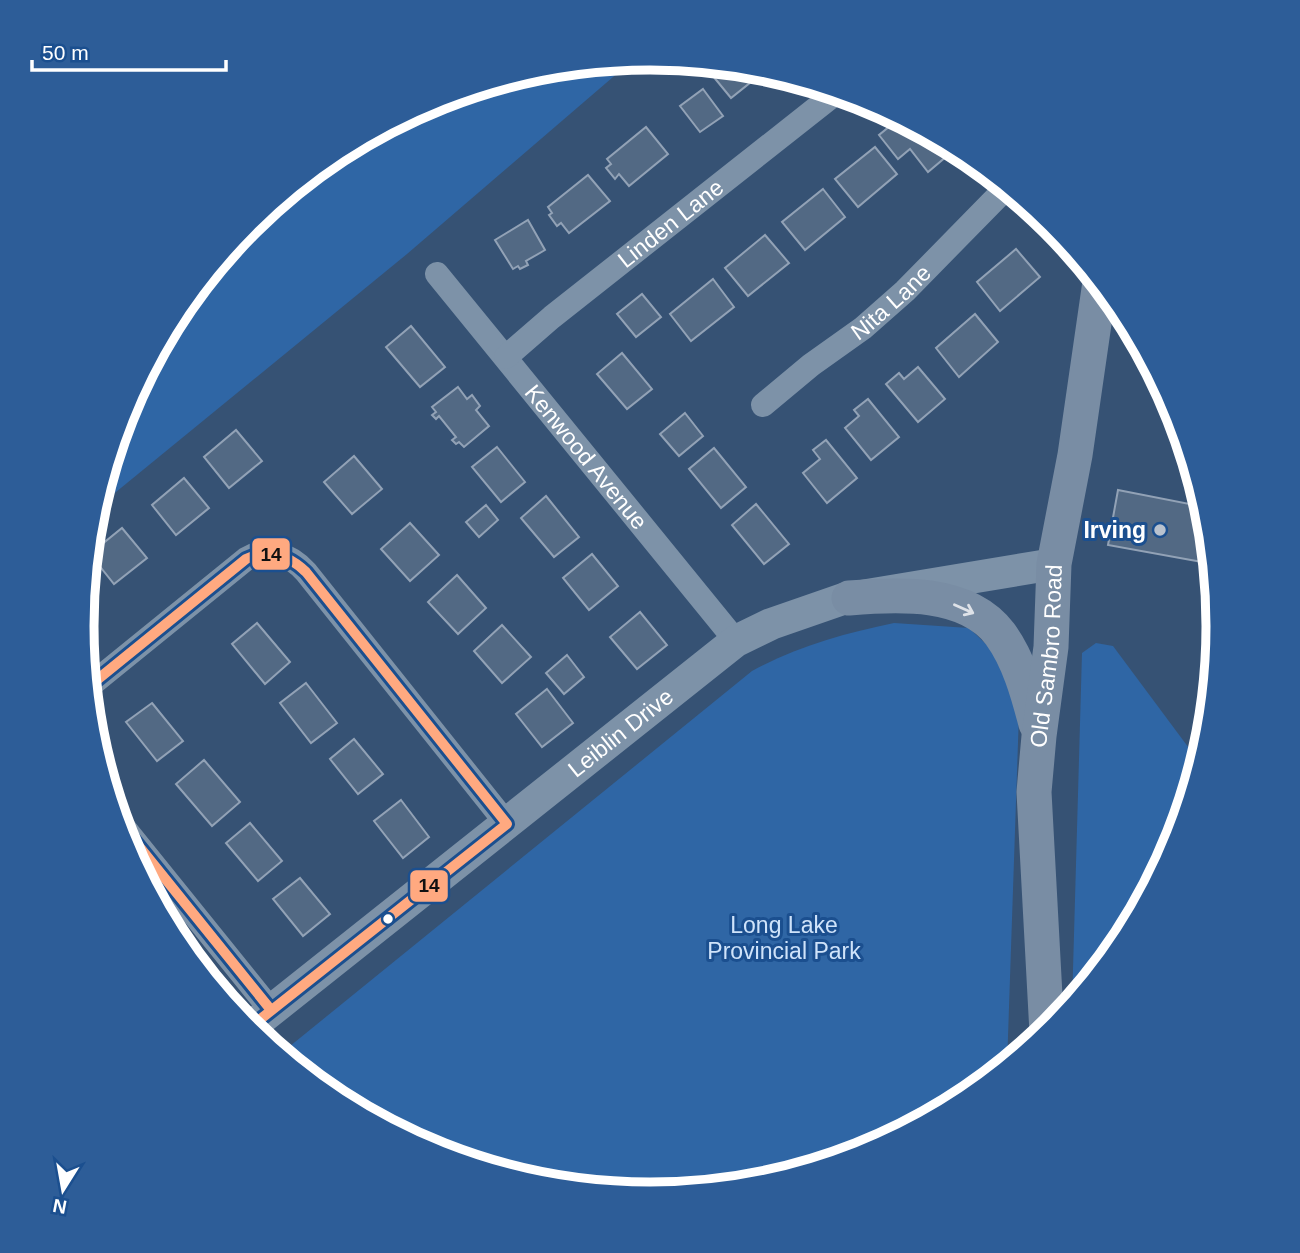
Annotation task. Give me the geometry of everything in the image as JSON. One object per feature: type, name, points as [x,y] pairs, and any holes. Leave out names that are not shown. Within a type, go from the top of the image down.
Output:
[{"type":"main road","name":"Old Sambro Road","points":[[1046,1018],[1034,792],[1051,647],[1054,564],[1075,455],[1098,296]]},
{"type":"main road","points":[[849,598],[885,595],[922,597],[947,602],[986,620],[999,632],[1008,648],[1027,690],[1039,736]]},
{"type":"street","name":"Linden Lane","points":[[506,357],[552,317],[827,100]]},
{"type":"street","name":"Nita Lane","points":[[762,405],[811,365],[863,328],[905,291],[1000,194]]},
{"type":"street","name":"Kenwood Avenue","points":[[437,274],[736,641]]},
{"type":"street","points":[[96,680],[246,559],[263,552],[283,555],[292,559],[306,572],[507,824]]},
{"type":"street","name":"Leiblin Drive","points":[[259,1020],[736,641],[771,624],[849,598],[1054,564]]},
{"type":"street","points":[[144,857],[259,1020]]},
{"type":"green space","points":[[620,71],[407,254],[108,498],[136,414],[168,348],[208,288],[256,233],[283,208],[341,164],[404,127],[437,112],[506,89],[541,81]]},
{"type":"green space","name":"Long Lake Provincial Park","points":[[894,623],[969,628],[1005,662],[1019,713],[1007,1053],[989,1068],[896,1126],[863,1141],[794,1164],[723,1178],[686,1182],[614,1182],[541,1172],[506,1164],[437,1141],[404,1126],[341,1089],[287,1048],[752,671],[786,655],[857,631]]},
{"type":"green space","points":[[1096,643],[1113,646],[1192,752],[1177,805],[1149,873],[1113,936],[1072,988],[1082,653]]},
{"type":"building","points":[[711,74],[753,80],[731,98]]},
{"type":"building","points":[[703,89],[723,116],[700,132],[680,106]]},
{"type":"building","points":[[891,125],[947,156],[928,172],[910,149],[898,159],[879,135]]},
{"type":"building","points":[[646,127],[668,154],[629,186],[619,174],[615,179],[606,168],[611,164],[607,159]]},
{"type":"building","points":[[875,147],[897,174],[858,207],[835,179]]},
{"type":"building","points":[[588,175],[610,201],[569,233],[561,223],[557,226],[549,215],[552,213],[548,207]]},
{"type":"building","points":[[823,189],[845,217],[805,250],[782,222]]},
{"type":"building","points":[[528,220],[545,250],[526,261],[528,265],[513,269],[495,240]]},
{"type":"building","points":[[765,235],[789,263],[748,296],[725,268]]},
{"type":"building","points":[[1016,249],[1040,277],[1000,311],[977,282]]},
{"type":"building","points":[[713,279],[734,307],[691,341],[670,314]]},
{"type":"building","points":[[642,294],[661,317],[636,337],[617,314]]},
{"type":"building","points":[[975,314],[998,342],[959,377],[936,348]]},
{"type":"building","points":[[411,326],[445,367],[420,387],[386,347]]},
{"type":"building","points":[[622,353],[652,389],[627,409],[597,374]]},
{"type":"building","points":[[918,367],[945,399],[918,422],[886,384],[899,373],[904,379]]},
{"type":"building","points":[[458,387],[467,399],[472,395],[480,406],[476,410],[489,426],[464,447],[452,440],[456,437],[439,416],[436,419],[432,415],[436,412],[432,407]]},
{"type":"building","points":[[868,399],[899,437],[871,460],[845,428],[859,416],[854,410]]},
{"type":"building","points":[[685,413],[703,436],[679,456],[660,434]]},
{"type":"building","points":[[236,430],[262,461],[229,488],[204,457]]},
{"type":"building","points":[[826,440],[857,478],[827,503],[803,473],[820,459],[813,450]]},
{"type":"building","points":[[497,447],[525,482],[501,502],[472,467]]},
{"type":"building","points":[[714,448],[746,487],[721,508],[689,469]]},
{"type":"building","points":[[354,456],[382,489],[352,514],[324,482]]},
{"type":"building","points":[[184,478],[209,508],[176,535],[152,505]]},
{"type":"building","name":"Irving","points":[[1118,490],[1193,505],[1203,562],[1108,545]]},
{"type":"building","points":[[546,496],[579,537],[554,557],[521,518]]},
{"type":"building","points":[[756,504],[789,544],[764,564],[732,525]]},
{"type":"building","points":[[486,505],[498,520],[479,537],[466,522]]},
{"type":"building","points":[[410,523],[439,555],[410,581],[381,549]]},
{"type":"building","points":[[122,528],[147,558],[114,584],[97,563],[99,546]]},
{"type":"building","points":[[592,554],[618,586],[589,610],[563,578]]},
{"type":"building","points":[[457,575],[486,608],[458,634],[428,602]]},
{"type":"building","points":[[640,612],[667,645],[637,669],[610,637]]},
{"type":"building","points":[[257,623],[290,662],[265,684],[232,644]]},
{"type":"building","points":[[502,625],[531,657],[502,683],[474,651]]},
{"type":"building","points":[[567,655],[584,677],[564,694],[546,673]]},
{"type":"building","points":[[306,683],[337,723],[311,743],[280,703]]},
{"type":"building","points":[[547,689],[573,723],[542,747],[516,714]]},
{"type":"building","points":[[152,703],[183,741],[157,761],[126,722]]},
{"type":"building","points":[[354,739],[383,774],[358,794],[330,759]]},
{"type":"building","points":[[204,760],[240,802],[212,826],[176,784]]},
{"type":"building","points":[[401,800],[429,837],[403,858],[374,821]]},
{"type":"building","points":[[250,823],[282,861],[258,881],[226,843]]},
{"type":"building","points":[[300,878],[330,914],[303,936],[273,899]]},
{"type":"transit line","name":"14","points":[[96,680],[246,559],[263,554],[278,555],[292,561],[306,572],[507,824],[258,1021]]},
{"type":"transit line","name":"14","points":[[139,847],[271,1010]]},
{"type":"place","name":"Irving","points":[[1160,530]]}]
